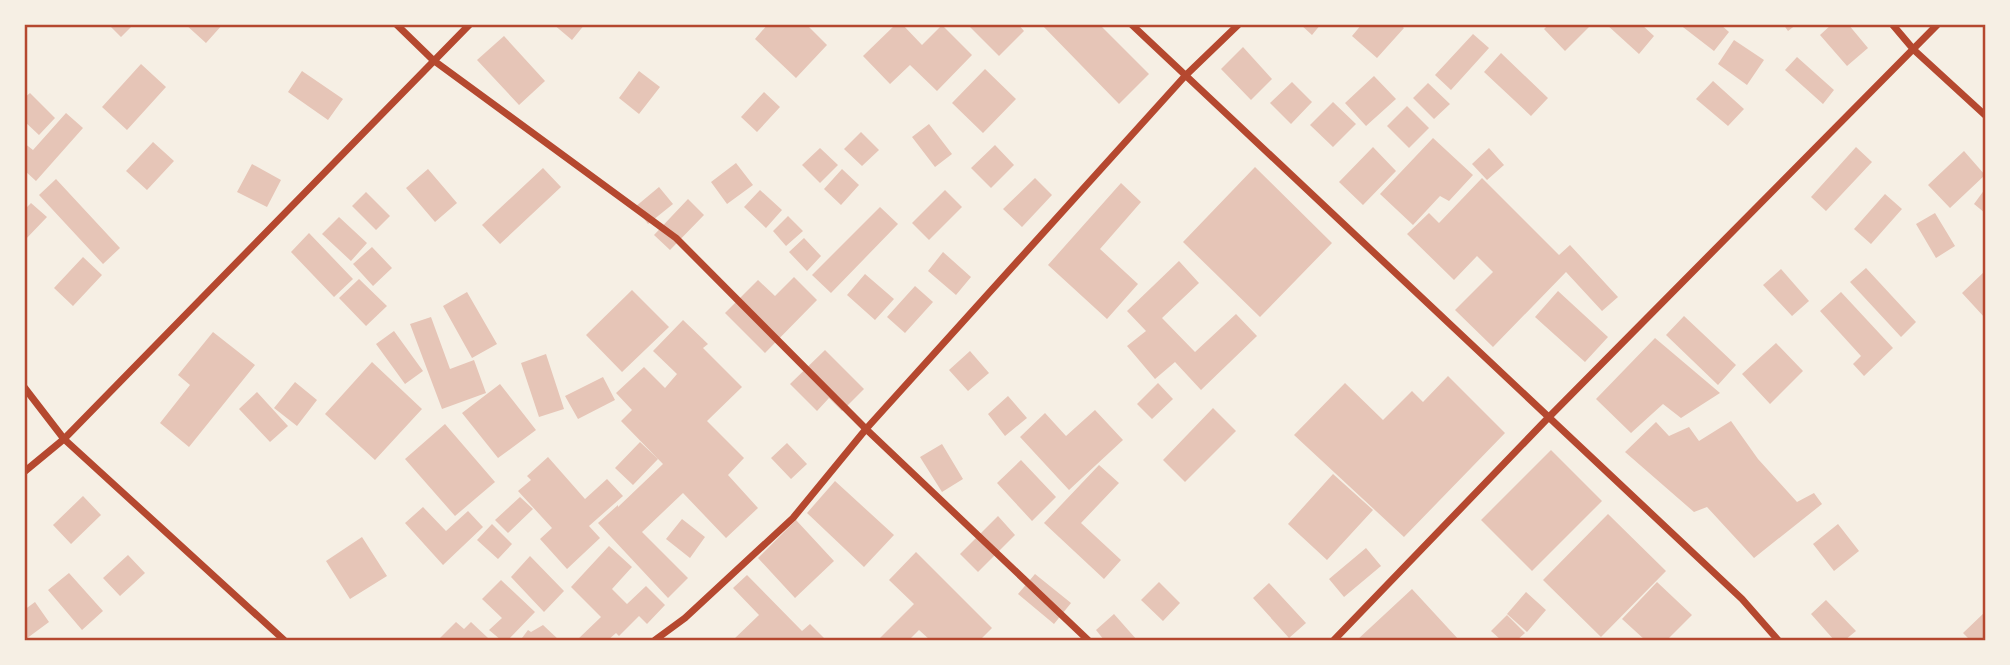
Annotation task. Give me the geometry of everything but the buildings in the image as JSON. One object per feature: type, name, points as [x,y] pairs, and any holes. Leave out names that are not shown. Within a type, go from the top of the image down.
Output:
[{"type":"street","points":[[396,24],[433,60],[676,238],[866,429],[1088,640]]},
{"type":"street","points":[[24,472],[64,439],[470,24]]},
{"type":"street","points":[[1131,24],[1742,600],[1778,640]]},
{"type":"street","points":[[655,640],[685,618],[793,518],[866,429],[1185,76],[1239,24]]},
{"type":"street","points":[[1892,24],[1914,50],[1986,116]]},
{"type":"street","points":[[1334,640],[1547,419],[1938,24]]},
{"type":"street","points":[[24,387],[64,439],[284,640]]}]
